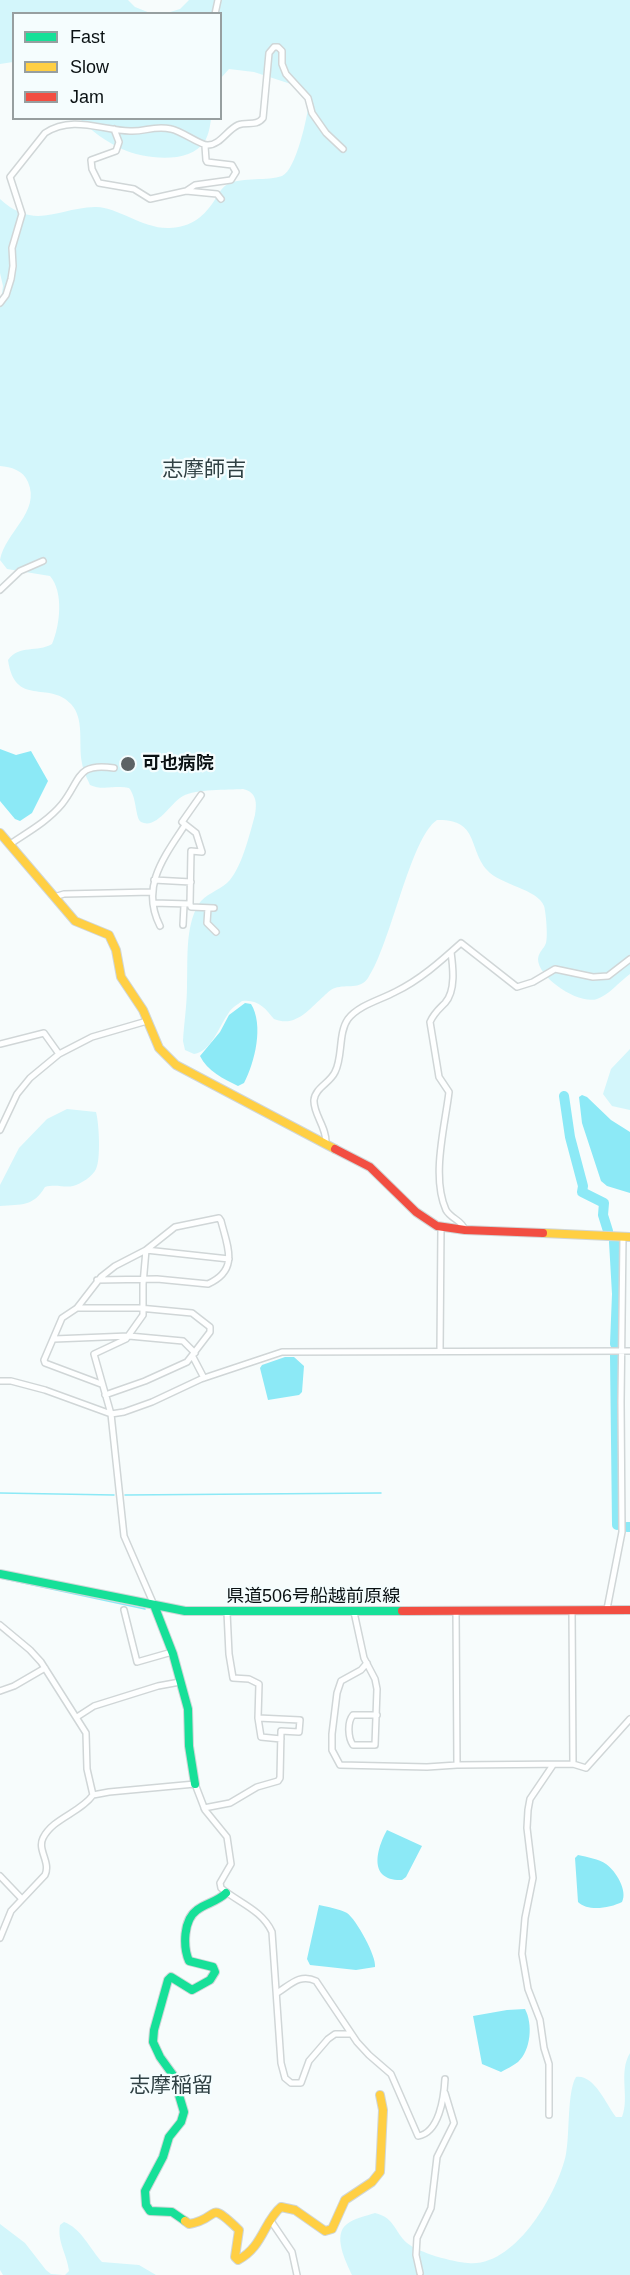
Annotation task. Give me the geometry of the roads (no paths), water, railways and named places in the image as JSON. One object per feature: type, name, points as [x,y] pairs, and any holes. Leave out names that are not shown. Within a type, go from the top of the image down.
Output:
[{"type":"street","points":[[206,146],[216,142],[239,124],[257,124],[263,118],[269,53],[274,47],[278,47],[282,51],[282,64],[286,74],[308,98],[312,113],[326,134],[343,149]]},
{"type":"street","points":[[0,303],[6,295],[11,279],[12,248],[22,214],[22,207],[11,186],[10,177],[45,133],[52,128],[76,123],[129,131],[150,127],[169,128],[184,133],[206,146]]},
{"type":"street","points":[[114,129],[119,142],[116,151],[92,160],[92,169],[99,183],[134,189],[150,199],[186,191],[217,194],[221,199]]},
{"type":"street","points":[[186,191],[195,185],[231,180],[236,172],[232,165],[207,162],[206,146]]},
{"type":"street","points":[[0,590],[20,571],[43,561]]},
{"type":"street","points":[[10,844],[42,823],[62,804],[84,771],[94,766],[114,768]]},
{"type":"street","points":[[183,925],[191,882],[191,851],[202,852],[196,833],[182,822],[201,795]]},
{"type":"street","points":[[160,926],[153,903],[154,880],[185,825]]},
{"type":"street","points":[[0,833],[75,921],[102,931],[113,941],[121,977],[143,1010],[159,1048],[176,1065],[370,1167],[385,1178],[413,1209],[432,1224],[465,1230],[626,1237],[622,1351],[622,1532],[607,1609]]},
{"type":"street","points":[[154,880],[191,882]]},
{"type":"street","points":[[54,897],[63,894],[152,891]]},
{"type":"street","points":[[153,903],[211,908],[207,924],[216,932]]},
{"type":"street","points":[[326,1144],[325,1130],[314,1104],[314,1098],[319,1089],[327,1084],[336,1072],[346,1022],[352,1015],[379,998],[416,980],[461,943],[517,987],[533,982],[555,969],[593,977],[608,976],[630,959]]},
{"type":"street","points":[[451,952],[453,979],[447,1001],[433,1014],[430,1022],[439,1077],[449,1092],[440,1161],[441,1190],[450,1215],[463,1224],[465,1230]]},
{"type":"street","points":[[0,1130],[17,1094],[30,1078],[59,1054],[92,1037],[147,1021]]},
{"type":"street","points":[[0,1044],[42,1033],[59,1054]]},
{"type":"street","points":[[97,1280],[143,1279],[208,1284],[224,1275],[229,1259],[219,1218],[175,1227],[146,1250],[115,1266],[97,1280],[77,1308],[62,1318],[44,1360],[45,1363],[101,1384]]},
{"type":"street","points":[[440,1351],[441,1227]]},
{"type":"street","points":[[146,1250],[229,1259]]},
{"type":"street","points":[[146,1250],[142,1299],[144,1309],[139,1322],[129,1336],[119,1344],[94,1354],[111,1414],[124,1536],[172,1652],[188,1708],[189,1746],[195,1784],[211,1820],[227,1837],[231,1864],[220,1883],[221,1888],[248,1906],[269,1926],[274,1940],[281,2063],[285,2078],[291,2083],[301,2083],[309,2061],[328,2039],[335,2034],[351,2034]]},
{"type":"street","points":[[77,1308],[144,1309],[192,1313],[210,1328],[210,1332],[187,1362],[145,1381],[105,1395]]},
{"type":"street","points":[[54,1339],[129,1336],[183,1341],[194,1355],[204,1378]]},
{"type":"street","points":[[0,1381],[11,1381],[45,1390],[111,1414],[152,1402],[204,1378],[282,1352],[630,1351]]},
{"type":"street","points":[[622,1532],[630,1533]]},
{"type":"street","name":"県道506号船越前原線","points":[[0,1574],[185,1611],[630,1610]]},
{"type":"street","points":[[124,1610],[138,1662],[172,1652]]},
{"type":"street","points":[[456,1610],[457,1765]]},
{"type":"street","points":[[572,1610],[573,1764]]},
{"type":"street","points":[[226,1612],[229,1654],[234,1678],[249,1679],[259,1684],[258,1718],[261,1737],[281,1738]]},
{"type":"street","points":[[354,1612],[364,1658],[377,1689],[377,1715],[375,1745],[354,1745],[350,1740],[350,1720],[353,1715],[377,1715]]},
{"type":"street","points":[[0,1625],[30,1650],[45,1668],[86,1733],[87,1769],[93,1795]]},
{"type":"street","points":[[367,1663],[361,1670],[341,1681],[337,1693],[332,1750],[340,1765],[375,1764],[396,1767],[573,1764],[586,1768],[630,1719]]},
{"type":"street","points":[[0,1691],[14,1686],[45,1668]]},
{"type":"street","points":[[77,1717],[94,1706],[158,1686],[180,1682]]},
{"type":"street","points":[[204,1808],[230,1803],[257,1787],[278,1781],[281,1731],[299,1732],[300,1720],[258,1718]]},
{"type":"street","points":[[549,2115],[549,2064],[540,2020],[528,1989],[522,1954],[525,1918],[533,1878],[527,1828],[528,1810],[530,1798],[553,1765]]},
{"type":"street","points":[[0,1938],[11,1911],[45,1875],[48,1864],[42,1849],[43,1838],[61,1821],[86,1805],[93,1795],[195,1784]]},
{"type":"street","points":[[0,1876],[21,1898]]},
{"type":"street","points":[[226,1893],[217,1901],[202,1906],[192,1913],[186,1932],[185,1951],[189,1961],[213,1967],[215,1972],[202,1987],[192,1990],[171,1977],[168,1979],[165,1984],[163,2005],[154,2023],[155,2051],[171,2070],[184,2111],[181,2122],[169,2136],[164,2154],[150,2181],[145,2196],[145,2204],[150,2211],[172,2212],[189,2224],[213,2212],[221,2213],[239,2230],[235,2257],[238,2260],[246,2255],[278,2208],[285,2207],[295,2210],[329,2231],[336,2224],[348,2197],[377,2178],[381,2164],[383,2110],[380,2095]]},
{"type":"street","points":[[277,1994],[300,1978],[311,1978],[316,1981],[351,2034],[369,2055],[391,2074],[418,2136],[426,2135],[434,2127],[445,2091]]},
{"type":"street","points":[[420,2273],[416,2255],[417,2238],[431,2208],[437,2157],[454,2124],[445,2091],[445,2079]]},
{"type":"street","points":[[271,2221],[292,2252],[297,2275]]},
{"type":"water","points":[[0,749],[16,755],[31,751],[48,781],[32,813],[20,821],[15,819],[0,801]]},
{"type":"water","points":[[245,1003],[251,1004],[255,1013],[257,1044],[244,1083],[238,1086],[211,1070],[200,1056],[220,1032],[229,1015]]},
{"type":"water","points":[[582,1095],[611,1120],[630,1132],[630,1193],[607,1186],[601,1181],[582,1123],[579,1097]]},
{"type":"water","points":[[285,1357],[294,1357],[304,1366],[302,1392],[299,1395],[268,1400],[260,1368],[262,1365]]},
{"type":"water","points":[[387,1830],[422,1846],[406,1877],[402,1880],[391,1879],[379,1870],[378,1855]]},
{"type":"water","points":[[578,1855],[593,1858],[610,1867],[622,1887],[622,1902],[593,1908],[578,1902],[575,1858]]},
{"type":"water","points":[[319,1905],[341,1910],[351,1917],[369,1947],[375,1967],[356,1970],[310,1965],[307,1959]]},
{"type":"water","points":[[525,2009],[530,2029],[526,2051],[522,2057],[501,2072],[482,2064],[473,2016]]},
{"type":"waterway","points":[[564,1096],[570,1137],[583,1186],[582,1192],[604,1203],[603,1215],[608,1231]]},
{"type":"waterway","points":[[614,1242],[617,1294],[615,1344]]},
{"type":"waterway","points":[[615,1355],[617,1525]]},
{"type":"waterway","points":[[0,1493],[114,1495]]},
{"type":"waterway","points":[[125,1495],[381,1493]]},
{"type":"waterway","points":[[0,1578],[145,1609]]},
{"type":"place","name":"可也病院","points":[[128,764]]},
{"type":"district","name":"志摩師吉","points":[[204,470]]},
{"type":"district","name":"志摩稲留","points":[[171,2086]]}]
